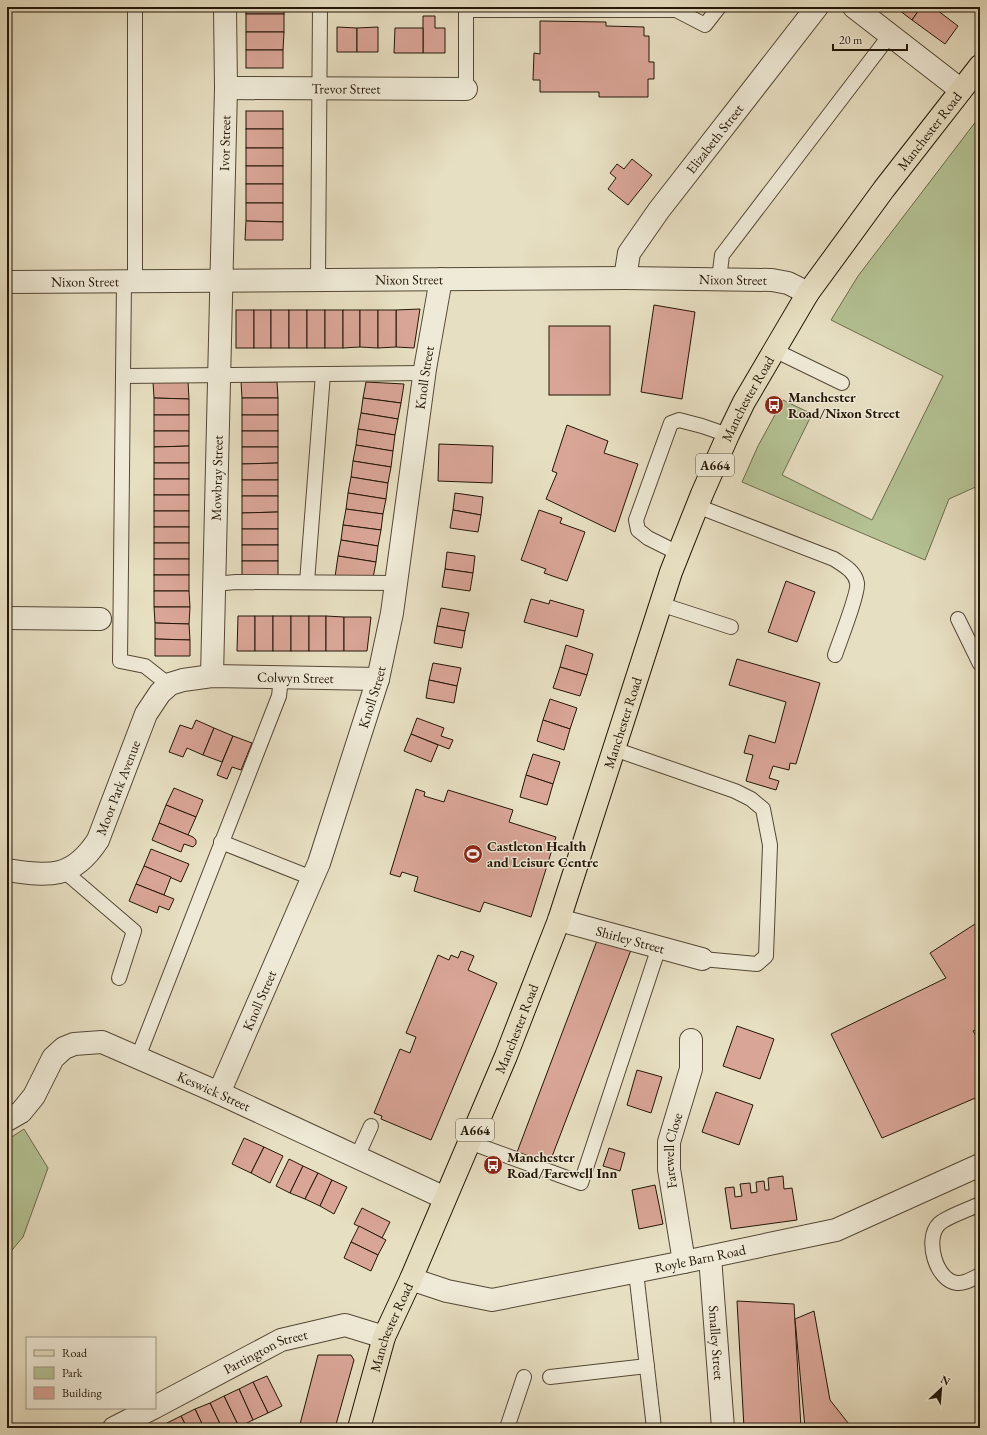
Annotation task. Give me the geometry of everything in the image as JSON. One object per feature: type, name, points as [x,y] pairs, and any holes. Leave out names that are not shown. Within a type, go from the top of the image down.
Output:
[{"type":"main road","name":"Manchester Road","points":[[359,1428],[384,1337],[411,1279],[506,1056],[559,920],[660,604],[678,553],[728,435],[744,402],[808,293],[884,189],[980,66]]},
{"type":"street","name":"Ivor Street","points":[[221,280],[226,88],[225,7]]},
{"type":"street","name":"Elizabeth Street","points":[[625,278],[629,253],[659,210],[817,7]]},
{"type":"street","points":[[854,7],[961,90]]},
{"type":"street","name":"Trevor Street","points":[[226,88],[466,89]]},
{"type":"street","name":"Nixon Street","points":[[7,282],[318,279],[719,279],[780,281],[808,293]]},
{"type":"street","name":"Knoll Street","points":[[219,1093],[319,863],[378,679],[392,613],[424,373],[441,279]]},
{"type":"street","name":"Mowbray Street","points":[[212,676],[221,280]]},
{"type":"street","points":[[7,618],[100,619]]},
{"type":"street","points":[[169,685],[183,680],[212,676]]},
{"type":"street","name":"Colwyn Street","points":[[212,676],[378,679]]},
{"type":"street","name":"Moor Park Avenue","points":[[7,870],[39,875],[64,871],[79,863],[89,854],[98,840],[146,714],[160,693],[169,685]]},
{"type":"street","name":"Shirley Street","points":[[559,920],[702,959]]},
{"type":"street","name":"Farewell Close","points":[[684,1262],[669,1169],[669,1142],[691,1069],[691,1040]]},
{"type":"street","name":"Keswick Street","points":[[7,1120],[21,1112],[34,1096],[53,1058],[64,1048],[74,1044],[102,1042],[219,1093],[445,1198]]},
{"type":"street","name":"Royle Barn Road","points":[[411,1279],[447,1291],[492,1300],[636,1272],[836,1230],[980,1165]]},
{"type":"street","name":"Smalley Street","points":[[710,1257],[723,1428]]},
{"type":"street","name":"Partington Street","points":[[156,1406],[281,1340],[345,1325],[384,1337]]},
{"type":"street","name":"Partington Street","points":[[114,1428],[150,1409]]},
{"type":"lane","points":[[135,7],[129,281],[123,376],[120,661],[145,666],[169,685]]},
{"type":"lane","points":[[318,279],[320,7]]},
{"type":"lane","points":[[466,89],[466,10],[676,10],[705,25],[719,7]]},
{"type":"lane","points":[[719,279],[722,255],[890,35]]},
{"type":"lane","points":[[774,350],[842,383]]},
{"type":"lane","points":[[123,376],[424,373]]},
{"type":"lane","points":[[307,582],[323,374]]},
{"type":"lane","points":[[678,553],[648,538],[638,530],[636,520],[671,423],[679,420],[728,435]]},
{"type":"lane","points":[[697,506],[834,559],[851,570],[857,584],[855,595],[835,655]]},
{"type":"lane","points":[[214,584],[236,582],[396,583]]},
{"type":"lane","points":[[660,604],[731,627]]},
{"type":"lane","points":[[958,619],[980,664]]},
{"type":"lane","points":[[138,1057],[279,696],[281,678]]},
{"type":"lane","points":[[614,749],[735,791],[751,799],[763,809],[770,845],[766,956],[757,964],[702,959]]},
{"type":"lane","points":[[222,842],[312,878]]},
{"type":"lane","points":[[64,871],[134,931],[119,978]]},
{"type":"lane","points":[[469,1142],[581,1183],[659,947]]},
{"type":"lane","points":[[357,1157],[371,1126]]},
{"type":"lane","points":[[980,1204],[939,1224],[934,1233],[932,1247],[937,1264],[942,1273],[948,1279],[956,1283],[962,1283],[980,1274]]},
{"type":"lane","points":[[636,1272],[654,1428]]},
{"type":"lane","points":[[550,1377],[647,1366]]},
{"type":"lane","points":[[507,1428],[524,1377]]},
{"type":"green space","points":[[980,116],[980,485],[949,499],[925,560],[742,482],[758,446],[783,400],[812,414],[782,475],[872,520],[943,376],[831,320],[858,276]]},
{"type":"green space","points":[[24,1129],[48,1168],[23,1237],[7,1256],[7,1140]]},
{"type":"building","points":[[246,7],[284,7],[284,14],[246,14]]},
{"type":"building","points":[[895,7],[921,7],[912,20]]},
{"type":"building","points":[[921,7],[933,7],[958,26],[945,44],[912,20]]},
{"type":"building","points":[[246,14],[284,14],[284,32],[246,32]]},
{"type":"building","points":[[423,16],[435,16],[435,28],[445,28],[445,53],[423,53]]},
{"type":"building","points":[[540,21],[606,22],[606,26],[644,27],[644,36],[649,36],[649,62],[654,62],[654,79],[648,79],[648,97],[599,97],[599,92],[540,92],[540,80],[533,80],[534,53],[540,54]]},
{"type":"building","points":[[337,27],[357,28],[357,52],[337,52]]},
{"type":"building","points":[[378,27],[378,52],[357,52],[357,28]]},
{"type":"building","points":[[395,28],[423,28],[423,53],[394,53]]},
{"type":"building","points":[[246,32],[284,32],[283,50],[246,50]]},
{"type":"building","points":[[246,50],[283,50],[283,68],[246,68]]},
{"type":"building","points":[[246,111],[283,111],[283,129],[246,129]]},
{"type":"building","points":[[246,129],[283,129],[283,148],[246,148]]},
{"type":"building","points":[[246,148],[283,148],[283,166],[246,166]]},
{"type":"building","points":[[632,159],[652,175],[628,205],[608,189],[616,178],[610,173],[617,164],[624,169]]},
{"type":"building","points":[[246,166],[283,166],[283,184],[246,184]]},
{"type":"building","points":[[246,184],[283,184],[283,203],[246,203]]},
{"type":"building","points":[[246,203],[283,203],[283,222],[246,221]]},
{"type":"building","points":[[246,221],[283,222],[283,240],[245,240]]},
{"type":"building","points":[[654,305],[695,312],[682,399],[641,392]]},
{"type":"building","points":[[420,309],[414,348],[396,347],[396,310]]},
{"type":"building","points":[[236,310],[254,310],[254,348],[236,348]]},
{"type":"building","points":[[254,310],[271,310],[271,348],[254,348]]},
{"type":"building","points":[[271,310],[289,310],[289,348],[271,348]]},
{"type":"building","points":[[289,310],[307,310],[307,348],[289,348]]},
{"type":"building","points":[[307,310],[325,310],[325,348],[307,348]]},
{"type":"building","points":[[325,310],[343,310],[343,348],[325,348]]},
{"type":"building","points":[[343,310],[360,310],[360,347],[343,348]]},
{"type":"building","points":[[360,310],[378,310],[378,348],[360,347]]},
{"type":"building","points":[[378,310],[396,310],[396,347],[378,348]]},
{"type":"building","points":[[549,326],[610,326],[610,395],[549,395]]},
{"type":"building","points":[[153,382],[188,382],[189,399],[154,398]]},
{"type":"building","points":[[241,382],[277,382],[278,398],[242,398]]},
{"type":"building","points":[[366,382],[404,384],[401,403],[363,398]]},
{"type":"building","points":[[154,398],[189,399],[189,415],[154,415]]},
{"type":"building","points":[[242,398],[278,398],[278,415],[242,415]]},
{"type":"building","points":[[363,398],[401,403],[398,419],[361,413]]},
{"type":"building","points":[[361,413],[398,419],[395,435],[358,429]]},
{"type":"building","points":[[154,415],[189,415],[189,431],[154,431]]},
{"type":"building","points":[[242,415],[278,415],[278,431],[242,431]]},
{"type":"building","points":[[567,425],[608,441],[604,453],[638,464],[615,532],[546,499],[557,473],[552,471]]},
{"type":"building","points":[[358,429],[395,435],[393,451],[356,445]]},
{"type":"building","points":[[154,431],[189,431],[189,446],[154,447]]},
{"type":"building","points":[[242,431],[278,431],[278,447],[242,447]]},
{"type":"building","points":[[439,444],[493,446],[492,483],[438,481]]},
{"type":"building","points":[[356,445],[393,451],[391,467],[353,461]]},
{"type":"building","points":[[189,446],[189,463],[154,463],[154,447]]},
{"type":"building","points":[[242,447],[278,447],[278,463],[242,464]]},
{"type":"building","points":[[353,461],[391,467],[388,483],[351,477]]},
{"type":"building","points":[[154,463],[189,463],[189,479],[154,479]]},
{"type":"building","points":[[278,463],[278,480],[242,480],[242,464]]},
{"type":"building","points":[[351,477],[388,483],[386,499],[348,493]]},
{"type":"building","points":[[154,479],[189,479],[189,495],[154,495]]},
{"type":"building","points":[[242,480],[278,480],[278,496],[242,496]]},
{"type":"building","points":[[348,493],[386,499],[383,514],[346,509]]},
{"type":"building","points":[[455,493],[483,497],[481,515],[453,510]]},
{"type":"building","points":[[154,495],[189,495],[189,511],[154,511]]},
{"type":"building","points":[[242,496],[278,496],[278,512],[242,513]]},
{"type":"building","points":[[346,509],[383,514],[381,530],[343,525]]},
{"type":"building","points":[[453,510],[481,515],[478,532],[450,528]]},
{"type":"building","points":[[539,510],[562,518],[560,523],[585,532],[567,581],[544,573],[546,569],[521,560]]},
{"type":"building","points":[[154,511],[189,511],[189,527],[154,527]]},
{"type":"building","points":[[278,512],[278,529],[242,529],[242,513]]},
{"type":"building","points":[[343,525],[381,530],[378,546],[341,540]]},
{"type":"building","points":[[154,527],[189,527],[189,543],[154,543]]},
{"type":"building","points":[[242,529],[278,529],[278,545],[242,545]]},
{"type":"building","points":[[341,540],[378,546],[376,562],[338,556]]},
{"type":"building","points":[[154,543],[189,543],[189,559],[154,559]]},
{"type":"building","points":[[242,545],[278,545],[278,561],[242,561]]},
{"type":"building","points":[[447,552],[475,556],[473,573],[445,569]]},
{"type":"building","points":[[338,556],[376,562],[373,578],[335,577]]},
{"type":"building","points":[[154,559],[189,559],[189,575],[154,575]]},
{"type":"building","points":[[242,561],[278,561],[278,578],[242,578]]},
{"type":"building","points":[[445,569],[473,573],[470,591],[442,587]]},
{"type":"building","points":[[154,575],[189,575],[189,591],[154,591]]},
{"type":"building","points":[[786,581],[815,592],[797,642],[768,632]]},
{"type":"building","points":[[154,591],[189,591],[190,607],[154,607]]},
{"type":"building","points":[[531,599],[549,604],[550,600],[584,610],[577,637],[524,622]]},
{"type":"building","points":[[154,607],[190,607],[189,624],[155,623]]},
{"type":"building","points":[[441,608],[469,613],[465,631],[437,626]]},
{"type":"building","points":[[238,616],[255,616],[255,651],[237,651]]},
{"type":"building","points":[[255,616],[273,616],[273,651],[255,651]]},
{"type":"building","points":[[273,616],[291,616],[291,651],[273,651]]},
{"type":"building","points":[[291,616],[309,616],[309,651],[291,651]]},
{"type":"building","points":[[309,616],[326,616],[326,651],[309,651]]},
{"type":"building","points":[[326,616],[344,617],[344,651],[326,651]]},
{"type":"building","points":[[344,617],[371,617],[367,651],[344,651]]},
{"type":"building","points":[[155,623],[189,624],[190,640],[155,639]]},
{"type":"building","points":[[437,626],[465,631],[462,648],[434,643]]},
{"type":"building","points":[[155,639],[190,640],[190,656],[155,656]]},
{"type":"building","points":[[566,645],[593,654],[587,675],[560,667]]},
{"type":"building","points":[[737,659],[820,683],[796,764],[790,763],[789,770],[773,766],[769,778],[779,781],[776,790],[746,781],[753,755],[744,753],[749,735],[775,743],[786,702],[729,685]]},
{"type":"building","points":[[433,663],[461,668],[457,686],[429,680]]},
{"type":"building","points":[[560,667],[587,675],[580,696],[553,688]]},
{"type":"building","points":[[429,680],[457,686],[454,703],[426,698]]},
{"type":"building","points":[[550,699],[577,708],[570,729],[543,720]]},
{"type":"building","points":[[417,718],[444,728],[441,736],[453,740],[449,749],[411,734]]},
{"type":"building","points":[[196,720],[214,728],[203,755],[187,748],[183,757],[169,752],[180,725],[192,729]]},
{"type":"building","points":[[543,720],[570,729],[564,750],[537,741]]},
{"type":"building","points":[[214,728],[233,736],[222,762],[203,755]]},
{"type":"building","points":[[411,734],[438,745],[431,762],[404,751]]},
{"type":"building","points":[[233,736],[252,743],[241,770],[232,767],[227,779],[217,775]]},
{"type":"building","points":[[533,754],[560,762],[553,784],[526,775]]},
{"type":"building","points":[[526,775],[553,784],[547,805],[520,797]]},
{"type":"building","points":[[174,788],[203,800],[196,817],[166,805]]},
{"type":"building","name":"Castleton Health and Leisure Centre","points":[[416,789],[425,792],[424,796],[444,802],[448,790],[513,810],[509,822],[556,837],[531,917],[484,902],[480,912],[414,891],[418,877],[402,872],[400,877],[390,874]]},
{"type":"building","points":[[166,805],[196,817],[188,835],[159,823]]},
{"type":"building","points":[[159,823],[193,837],[196,840],[196,844],[193,847],[184,844],[181,852],[152,840]]},
{"type":"building","points":[[151,849],[189,864],[181,882],[144,866]]},
{"type":"building","points":[[144,866],[171,877],[164,895],[136,884]]},
{"type":"building","points":[[136,884],[174,899],[169,910],[159,906],[157,913],[129,901]]},
{"type":"building","points":[[975,924],[980,938],[980,1028],[973,1031],[980,1042],[980,1096],[882,1138],[831,1034],[946,978],[930,953]]},
{"type":"building","points":[[598,938],[631,950],[548,1167],[516,1155]]},
{"type":"building","points":[[461,951],[474,956],[468,970],[497,983],[431,1140],[381,1119],[382,1116],[374,1113],[400,1049],[410,1053],[416,1037],[406,1033],[438,955],[449,960],[451,955],[458,958]]},
{"type":"building","points":[[737,1026],[774,1039],[760,1079],[723,1066]]},
{"type":"building","points":[[637,1070],[662,1077],[651,1113],[627,1105]]},
{"type":"building","points":[[716,1092],[753,1105],[739,1145],[702,1132]]},
{"type":"building","points":[[244,1138],[264,1147],[251,1173],[232,1164]]},
{"type":"building","points":[[264,1147],[283,1156],[270,1183],[251,1173]]},
{"type":"building","points":[[609,1148],[625,1153],[620,1171],[603,1166]]},
{"type":"building","points":[[289,1159],[303,1166],[290,1193],[276,1186]]},
{"type":"building","points":[[303,1166],[318,1173],[305,1199],[290,1193]]},
{"type":"building","points":[[318,1173],[332,1180],[320,1206],[305,1199]]},
{"type":"building","points":[[783,1176],[784,1189],[792,1188],[797,1220],[731,1229],[725,1188],[734,1187],[735,1197],[742,1196],[740,1184],[750,1183],[751,1193],[757,1192],[756,1182],[764,1181],[765,1190],[769,1190],[768,1178]]},
{"type":"building","points":[[332,1180],[347,1187],[334,1214],[320,1206]]},
{"type":"building","points":[[655,1185],[663,1224],[639,1229],[632,1190]]},
{"type":"building","points":[[362,1208],[390,1222],[382,1238],[354,1224]]},
{"type":"building","points":[[359,1226],[386,1240],[378,1255],[351,1242]]},
{"type":"building","points":[[351,1242],[378,1255],[371,1271],[344,1258]]},
{"type":"building","points":[[737,1301],[794,1304],[801,1428],[744,1428]]},
{"type":"building","points":[[814,1311],[830,1400],[852,1428],[805,1428],[795,1319]]},
{"type":"building","points":[[318,1355],[351,1355],[354,1360],[335,1428],[299,1428]]},
{"type":"building","points":[[267,1376],[282,1406],[268,1413],[253,1382]]},
{"type":"building","points":[[253,1382],[268,1413],[253,1420],[239,1389]]},
{"type":"building","points":[[239,1389],[253,1420],[239,1427],[224,1396]]},
{"type":"building","points":[[224,1396],[239,1427],[222,1428],[210,1403]]},
{"type":"building","points":[[210,1403],[222,1428],[204,1428],[195,1409]]},
{"type":"building","points":[[195,1409],[204,1428],[187,1428],[181,1416]]},
{"type":"building","points":[[181,1416],[187,1428],[169,1428],[167,1423]]},
{"type":"building","points":[[167,1423],[169,1428],[156,1428]]},
{"type":"place","name":"Manchester Road/Nixon Street","points":[[774,405]]},
{"type":"place","name":"Castleton Health and Leisure Centre","points":[[473,854]]},
{"type":"place","name":"Manchester Road/Farewell Inn","points":[[493,1165]]}]
